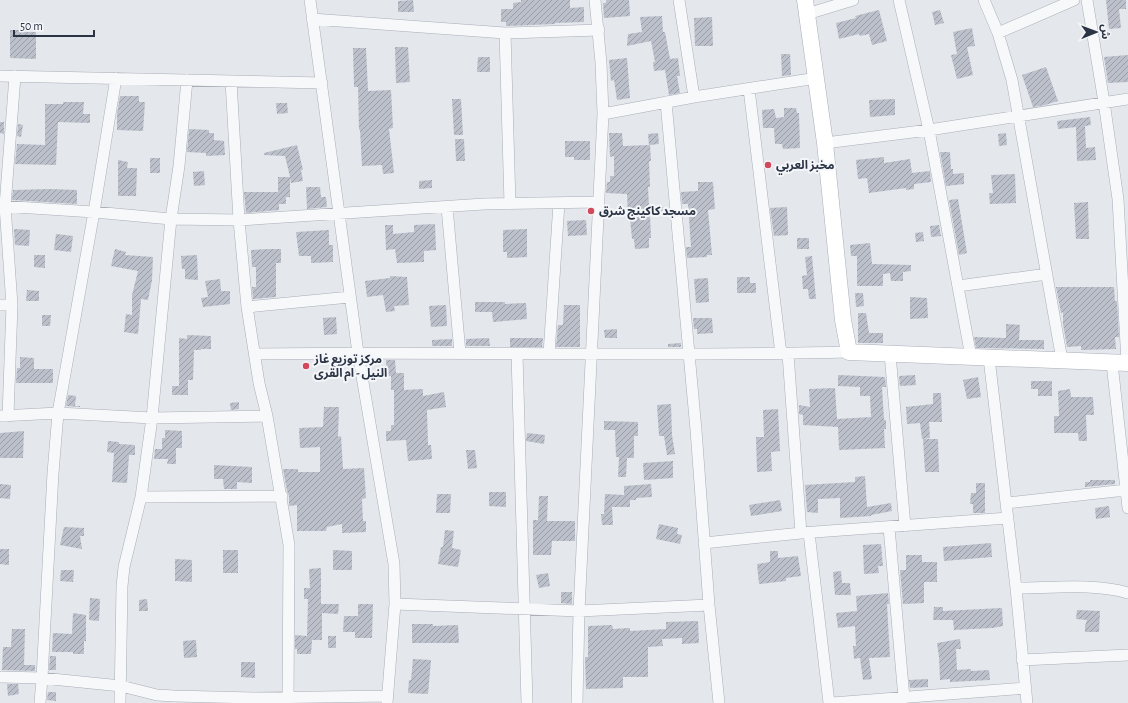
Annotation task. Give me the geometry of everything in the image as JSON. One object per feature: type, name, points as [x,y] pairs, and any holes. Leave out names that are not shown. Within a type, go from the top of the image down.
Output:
[{"type":"street","points":[[0,677],[42,678],[121,686],[156,695],[203,700],[387,699],[395,604],[394,564],[358,353],[310,0]]},
{"type":"street","points":[[577,703],[579,611],[603,114],[599,30],[595,0]]},
{"type":"street","points":[[679,0],[694,97]]},
{"type":"street","points":[[849,352],[841,306],[825,143],[806,7],[853,0]]},
{"type":"street","points":[[899,0],[929,130],[971,357]]},
{"type":"street","points":[[984,0],[998,33],[1012,80],[1062,360]]},
{"type":"street","points":[[998,33],[1074,0]]},
{"type":"street","points":[[1087,0],[1118,199],[1126,490],[1128,508]]},
{"type":"street","points":[[312,18],[505,33],[599,30]]},
{"type":"street","points":[[505,33],[510,204]]},
{"type":"street","points":[[0,76],[322,83]]},
{"type":"street","points":[[15,76],[3,206],[12,305],[4,416],[58,413],[152,418],[267,416]]},
{"type":"street","points":[[40,703],[52,473],[58,413],[116,78]]},
{"type":"street","points":[[603,114],[694,97],[816,78]]},
{"type":"street","points":[[120,703],[122,586],[124,567],[141,497],[152,418],[171,219],[179,166],[187,80]]},
{"type":"street","points":[[231,80],[239,220],[247,307],[259,383],[267,416],[289,539],[288,700]]},
{"type":"street","points":[[749,89],[784,354],[805,533],[829,703]]},
{"type":"street","points":[[825,143],[929,130],[1128,99]]},
{"type":"street","points":[[666,102],[689,354],[709,605],[719,703]]},
{"type":"street","points":[[3,206],[171,219],[239,220],[447,207],[559,202],[599,202]]},
{"type":"street","points":[[549,354],[559,202]]},
{"type":"street","points":[[447,207],[460,353]]},
{"type":"street","points":[[958,286],[1047,274]]},
{"type":"street","points":[[247,307],[350,297]]},
{"type":"street","points":[[0,305],[12,305]]},
{"type":"street","points":[[255,354],[784,354],[849,352],[1122,363]]},
{"type":"street","points":[[517,354],[527,703]]},
{"type":"street","points":[[890,354],[905,526]]},
{"type":"street","points":[[989,358],[1016,588],[1027,703]]},
{"type":"street","points":[[1006,503],[1126,490]]},
{"type":"street","points":[[141,497],[282,496]]},
{"type":"street","points":[[704,543],[805,533],[1008,518]]},
{"type":"street","points":[[889,527],[904,698]]},
{"type":"street","points":[[1016,588],[1091,587],[1106,588],[1128,593]]},
{"type":"street","points":[[395,604],[579,611],[709,605]]},
{"type":"street","points":[[1022,660],[1128,654]]},
{"type":"street","points":[[832,703],[904,698],[932,699],[1026,688]]},
{"type":"building","points":[[413,0],[414,12],[398,12],[398,1]]},
{"type":"building","points":[[521,0],[570,0],[570,8],[584,7],[584,22],[506,26],[506,22],[501,22],[501,9],[513,9],[513,3],[521,2]]},
{"type":"building","points":[[606,0],[629,0],[630,16],[604,18],[603,3],[606,3]]},
{"type":"building","points":[[1106,0],[1126,0],[1126,9],[1119,9],[1121,28],[1109,29]]},
{"type":"building","points":[[879,10],[887,41],[872,45],[869,34],[860,36],[859,34],[839,39],[836,23],[856,18],[855,16]]},
{"type":"building","points":[[940,10],[944,23],[935,25],[932,12]]},
{"type":"building","points":[[662,16],[663,32],[665,32],[670,59],[678,58],[680,76],[677,76],[680,93],[669,95],[665,70],[654,71],[653,62],[655,62],[651,41],[627,46],[628,34],[642,32],[640,17]]},
{"type":"building","points":[[712,17],[713,46],[695,46],[694,18]]},
{"type":"building","points":[[972,28],[975,46],[967,47],[973,75],[957,79],[951,55],[957,54],[953,32]]},
{"type":"building","points":[[10,30],[36,32],[36,59],[10,58]]},
{"type":"building","points":[[395,47],[408,47],[410,82],[396,83]]},
{"type":"building","points":[[353,48],[366,48],[368,91],[391,90],[393,128],[389,129],[394,173],[383,174],[382,165],[362,166],[358,87],[354,87]]},
{"type":"building","points":[[781,54],[790,54],[791,75],[782,76]]},
{"type":"building","points":[[1128,55],[1128,82],[1108,83],[1104,57]]},
{"type":"building","points":[[478,57],[490,57],[490,72],[477,72]]},
{"type":"building","points":[[627,58],[630,98],[617,100],[614,80],[611,81],[609,60]]},
{"type":"building","points":[[1046,67],[1058,101],[1033,107],[1022,75]]},
{"type":"building","points":[[120,96],[139,96],[139,102],[145,102],[143,131],[117,130],[117,114]]},
{"type":"building","points":[[452,99],[461,99],[463,135],[454,135]]},
{"type":"building","points":[[895,99],[895,115],[870,117],[869,100]]},
{"type":"building","points":[[63,102],[84,102],[83,114],[90,114],[90,123],[58,122],[56,165],[15,164],[17,144],[45,145],[45,104],[63,104]]},
{"type":"building","points":[[276,103],[287,103],[288,113],[277,114]]},
{"type":"building","points":[[784,108],[796,108],[797,113],[799,113],[800,148],[783,149],[782,144],[775,144],[774,128],[763,128],[762,110],[774,109],[776,118],[784,117]]},
{"type":"building","points":[[1090,117],[1091,125],[1085,126],[1086,148],[1095,147],[1096,160],[1077,161],[1076,127],[1058,129],[1057,121]]},
{"type":"building","points":[[0,122],[4,122],[4,134],[0,133]]},
{"type":"building","points":[[18,124],[23,125],[21,137],[17,136]]},
{"type":"building","points":[[189,129],[209,130],[209,133],[214,133],[214,140],[224,141],[225,155],[206,156],[206,153],[187,152]]},
{"type":"building","points":[[609,133],[622,133],[623,146],[650,145],[650,187],[648,187],[649,207],[663,207],[663,215],[650,215],[651,238],[649,238],[649,248],[635,249],[634,239],[632,239],[630,218],[628,218],[627,194],[606,193],[607,182],[610,182],[610,176],[614,176],[614,156],[610,157]]},
{"type":"building","points":[[658,133],[659,144],[649,145],[648,134]]},
{"type":"building","points":[[1006,133],[1007,145],[999,146],[998,134]]},
{"type":"building","points":[[455,139],[464,139],[465,161],[456,161]]},
{"type":"building","points":[[565,141],[590,141],[590,160],[574,160],[574,157],[565,157]]},
{"type":"building","points":[[297,145],[303,170],[301,170],[303,181],[291,183],[285,156],[264,155],[264,153]]},
{"type":"building","points":[[940,152],[950,152],[951,169],[953,169],[953,174],[964,173],[964,184],[946,186]]},
{"type":"building","points":[[884,157],[884,163],[910,159],[912,173],[930,171],[931,182],[914,184],[914,189],[906,190],[906,188],[869,193],[867,178],[858,179],[856,160]]},
{"type":"building","points":[[150,158],[160,158],[160,173],[150,173]]},
{"type":"building","points":[[118,160],[128,162],[127,168],[137,168],[136,196],[118,196]]},
{"type":"building","points":[[204,171],[205,185],[194,186],[193,172]]},
{"type":"building","points":[[1015,174],[1016,203],[990,204],[989,193],[993,193],[991,175]]},
{"type":"building","points":[[278,177],[290,177],[290,197],[286,197],[286,204],[279,204],[279,210],[246,213],[244,192],[278,192]]},
{"type":"building","points":[[432,180],[432,188],[419,189],[419,181]]},
{"type":"building","points":[[698,182],[713,182],[715,209],[708,210],[712,255],[707,255],[707,257],[687,258],[686,247],[691,247],[688,204],[682,204],[681,192],[698,191]]},
{"type":"building","points":[[306,187],[320,187],[321,197],[326,197],[327,207],[307,209]]},
{"type":"building","points":[[13,190],[77,190],[77,204],[12,200]]},
{"type":"building","points":[[958,199],[967,253],[959,255],[949,200]]},
{"type":"building","points":[[1088,202],[1089,239],[1076,239],[1074,203]]},
{"type":"building","points":[[787,207],[788,235],[774,236],[770,208]]},
{"type":"building","points":[[586,220],[587,235],[568,236],[567,221]]},
{"type":"building","points":[[435,224],[436,250],[424,251],[424,262],[397,263],[395,249],[386,250],[385,225],[393,225],[393,234],[414,232],[414,225]]},
{"type":"building","points":[[939,225],[941,236],[931,237],[930,226]]},
{"type":"building","points":[[14,229],[30,230],[29,246],[15,245]]},
{"type":"building","points":[[527,229],[527,257],[507,258],[507,252],[503,252],[503,230]]},
{"type":"building","points":[[329,230],[329,245],[333,245],[333,262],[311,263],[311,256],[299,256],[296,232]]},
{"type":"building","points":[[923,232],[924,241],[916,242],[915,233]]},
{"type":"building","points":[[56,234],[73,236],[71,252],[54,250]]},
{"type":"building","points":[[797,238],[809,238],[809,249],[797,249]]},
{"type":"building","points":[[870,243],[872,264],[911,265],[911,271],[903,272],[903,281],[891,281],[890,273],[883,274],[883,286],[857,286],[857,256],[851,256],[850,245]]},
{"type":"building","points":[[115,249],[126,252],[125,255],[153,257],[152,280],[148,300],[141,299],[138,334],[124,332],[126,314],[132,315],[132,295],[138,271],[111,266]]},
{"type":"building","points":[[281,249],[281,263],[276,263],[276,297],[253,299],[252,287],[256,287],[256,267],[252,267],[251,250]]},
{"type":"building","points":[[34,255],[45,255],[45,268],[34,267]]},
{"type":"building","points":[[197,255],[198,280],[185,279],[185,269],[182,269],[181,256]]},
{"type":"building","points":[[812,256],[816,299],[809,299],[808,289],[803,289],[802,276],[807,275],[805,257]]},
{"type":"building","points":[[390,276],[407,277],[409,305],[394,306],[395,311],[386,312],[383,295],[367,297],[365,281],[390,278]]},
{"type":"building","points":[[737,277],[750,277],[750,283],[756,283],[756,293],[737,293]]},
{"type":"building","points":[[708,278],[709,302],[696,303],[694,279]]},
{"type":"building","points":[[220,279],[221,291],[230,291],[230,304],[203,307],[201,298],[208,297],[205,281]]},
{"type":"building","points":[[1056,287],[1114,287],[1115,301],[1117,301],[1119,337],[1115,337],[1116,349],[1081,350],[1081,346],[1067,347],[1063,324],[1063,312],[1061,313]]},
{"type":"building","points":[[27,290],[39,291],[39,301],[26,301]]},
{"type":"building","points":[[855,293],[863,293],[864,306],[856,307]]},
{"type":"building","points":[[910,297],[927,298],[928,318],[910,319]]},
{"type":"building","points":[[475,302],[505,302],[505,304],[526,303],[527,319],[493,322],[492,312],[475,312]]},
{"type":"building","points":[[446,305],[447,326],[431,327],[429,306]]},
{"type":"building","points":[[564,305],[580,305],[580,347],[556,347],[558,325],[563,325]]},
{"type":"building","points":[[858,313],[866,313],[869,333],[883,333],[883,343],[858,343]]},
{"type":"building","points":[[42,315],[51,315],[50,326],[42,326]]},
{"type":"building","points":[[336,317],[337,334],[324,335],[323,318]]},
{"type":"building","points":[[693,318],[712,318],[713,333],[697,334],[697,329],[694,329]]},
{"type":"building","points":[[1006,324],[1020,325],[1019,340],[1044,340],[1044,349],[976,348],[974,337],[1006,338]]},
{"type":"building","points":[[617,329],[617,338],[605,338],[604,330]]},
{"type":"building","points":[[187,335],[211,336],[211,349],[194,350],[193,380],[188,380],[188,395],[172,395],[172,386],[179,386],[179,338],[187,339]]},
{"type":"building","points":[[489,338],[490,346],[466,346],[466,339]]},
{"type":"building","points":[[510,338],[543,338],[542,347],[510,347]]},
{"type":"building","points":[[452,339],[452,346],[432,346],[432,340]]},
{"type":"building","points":[[681,343],[681,347],[668,347],[668,344]]},
{"type":"building","points":[[20,357],[34,358],[34,369],[53,369],[53,383],[16,383],[17,368],[20,368]]},
{"type":"building","points":[[386,360],[395,360],[396,373],[404,373],[404,390],[423,389],[423,396],[444,392],[446,407],[427,410],[428,445],[431,445],[432,459],[408,461],[406,440],[386,441],[386,431],[391,431],[391,425],[394,425],[394,390],[391,390],[391,376],[387,376]]},
{"type":"building","points":[[838,375],[885,377],[886,387],[882,387],[884,420],[886,420],[886,429],[884,429],[885,448],[839,450],[838,427],[803,425],[803,415],[799,414],[799,405],[810,407],[809,389],[835,388],[837,419],[871,417],[870,396],[860,396],[860,387],[838,386]]},
{"type":"building","points":[[915,375],[916,385],[900,386],[899,376]]},
{"type":"building","points":[[978,377],[981,397],[967,399],[963,380]]},
{"type":"building","points":[[1031,381],[1052,381],[1052,396],[1038,396],[1038,389],[1031,389]]},
{"type":"building","points":[[1070,389],[1071,397],[1093,397],[1094,415],[1086,415],[1087,441],[1079,441],[1078,433],[1054,433],[1054,416],[1059,416],[1058,391]]},
{"type":"building","points":[[933,393],[941,393],[942,422],[929,422],[930,438],[922,439],[920,423],[907,424],[906,407],[933,404]]},
{"type":"building","points":[[68,395],[76,396],[75,406],[80,407],[66,406]]},
{"type":"building","points":[[239,402],[239,409],[231,410],[230,403]]},
{"type":"building","points":[[671,404],[672,435],[675,454],[667,455],[664,436],[659,436],[657,405]]},
{"type":"building","points":[[324,407],[339,407],[338,437],[341,436],[343,469],[364,468],[366,498],[362,499],[363,521],[366,521],[366,532],[342,533],[342,524],[327,527],[326,531],[297,531],[297,505],[289,506],[289,496],[283,469],[298,469],[298,472],[320,472],[320,447],[300,448],[299,428],[323,427]]},
{"type":"building","points":[[778,409],[780,451],[771,452],[772,471],[757,472],[756,437],[764,437],[763,410]]},
{"type":"building","points":[[604,421],[638,422],[638,436],[634,436],[634,458],[627,458],[626,477],[618,477],[619,457],[616,457],[615,430],[604,430]]},
{"type":"building","points":[[165,430],[182,431],[182,448],[176,448],[176,464],[167,464],[168,459],[154,459],[155,449],[162,449],[162,438],[165,438]]},
{"type":"building","points":[[24,431],[23,458],[0,458],[0,433]]},
{"type":"building","points":[[527,433],[545,435],[544,444],[526,441]]},
{"type":"building","points":[[923,439],[938,439],[939,472],[925,472]]},
{"type":"building","points":[[108,441],[119,442],[119,444],[135,445],[135,455],[129,455],[127,483],[112,482],[114,453],[107,452]]},
{"type":"building","points":[[466,450],[475,450],[477,468],[468,469]]},
{"type":"building","points":[[673,461],[673,478],[644,480],[643,463]]},
{"type":"building","points":[[214,465],[252,467],[252,483],[237,482],[237,489],[224,489],[223,479],[214,479]]},
{"type":"building","points":[[865,476],[867,507],[891,503],[892,511],[871,516],[840,518],[840,498],[818,499],[818,513],[807,512],[805,485],[855,482],[855,477]]},
{"type":"building","points":[[1090,480],[1115,480],[1115,484],[1085,487],[1085,482],[1090,482]]},
{"type":"building","points":[[976,483],[985,483],[985,513],[973,513],[973,504],[970,504],[971,493],[976,493]]},
{"type":"building","points":[[0,484],[11,485],[10,499],[0,498]]},
{"type":"building","points":[[651,484],[652,497],[630,500],[630,507],[612,507],[613,525],[602,525],[601,514],[604,514],[605,494],[624,495],[624,486]]},
{"type":"building","points":[[489,492],[506,492],[506,507],[489,506]]},
{"type":"building","points":[[437,494],[451,494],[450,513],[436,513]]},
{"type":"building","points":[[539,496],[548,496],[547,521],[575,521],[575,541],[552,541],[551,555],[533,555],[533,520],[538,520]]},
{"type":"building","points":[[780,500],[782,511],[751,516],[749,505]]},
{"type":"building","points":[[1109,506],[1110,517],[1096,519],[1095,508]]},
{"type":"building","points":[[659,524],[678,528],[677,534],[682,535],[680,544],[656,539]]},
{"type":"building","points":[[64,527],[84,528],[84,536],[80,536],[82,549],[60,545]]},
{"type":"building","points":[[445,530],[454,531],[452,548],[461,550],[458,567],[438,564],[441,547],[443,547]]},
{"type":"building","points":[[991,543],[992,557],[944,561],[943,547]]},
{"type":"building","points":[[881,544],[883,566],[878,566],[879,573],[864,574],[863,545]]},
{"type":"building","points":[[0,549],[9,549],[9,565],[0,564]]},
{"type":"building","points":[[223,550],[238,550],[238,573],[223,573]]},
{"type":"building","points":[[333,550],[352,551],[352,570],[333,570]]},
{"type":"building","points":[[770,551],[778,551],[778,558],[798,556],[801,576],[786,578],[786,581],[759,584],[757,564],[770,562]]},
{"type":"building","points":[[906,555],[922,555],[922,562],[937,562],[937,582],[924,582],[924,603],[903,604],[900,570],[906,570]]},
{"type":"building","points":[[175,559],[192,560],[192,582],[175,581]]},
{"type":"building","points":[[321,568],[321,604],[339,604],[338,614],[322,613],[322,640],[312,640],[311,654],[297,654],[297,649],[295,649],[295,635],[307,636],[308,599],[304,599],[304,588],[310,588],[309,569]]},
{"type":"building","points":[[61,570],[74,570],[73,582],[60,581]]},
{"type":"building","points":[[841,571],[842,583],[850,583],[851,595],[835,595],[833,572]]},
{"type":"building","points":[[548,573],[550,586],[539,588],[536,575]]},
{"type":"building","points":[[561,592],[572,592],[572,604],[561,603]]},
{"type":"building","points":[[888,593],[889,604],[887,604],[890,657],[869,658],[872,679],[863,680],[860,658],[854,659],[853,646],[856,646],[855,626],[838,628],[836,613],[857,611],[856,596]]},
{"type":"building","points":[[90,598],[100,599],[99,621],[89,620]]},
{"type":"building","points":[[147,599],[148,611],[139,611],[139,600]]},
{"type":"building","points":[[358,604],[373,604],[372,638],[355,638],[355,632],[343,632],[344,616],[358,616]]},
{"type":"building","points":[[934,607],[943,607],[943,611],[1002,608],[1003,626],[954,630],[953,620],[933,620]]},
{"type":"building","points":[[1077,610],[1100,611],[1099,632],[1085,632],[1087,620],[1076,619]]},
{"type":"building","points":[[73,613],[86,615],[86,641],[84,641],[84,654],[73,654],[73,652],[52,652],[53,633],[72,634]]},
{"type":"building","points":[[698,621],[699,643],[682,644],[682,638],[662,639],[663,646],[648,647],[648,677],[623,677],[623,688],[586,689],[585,657],[588,657],[588,626],[612,625],[613,629],[630,628],[630,631],[666,629],[666,622]]},
{"type":"building","points":[[412,624],[433,624],[433,626],[458,625],[459,643],[412,643]]},
{"type":"building","points":[[12,629],[25,629],[24,665],[35,665],[35,671],[2,670],[3,647],[11,647]]},
{"type":"building","points":[[328,636],[336,636],[336,648],[328,648]]},
{"type":"building","points":[[960,639],[961,649],[956,649],[957,670],[989,670],[990,680],[950,682],[950,679],[940,680],[937,643]]},
{"type":"building","points":[[196,640],[197,657],[184,658],[183,641]]},
{"type":"building","points":[[50,656],[56,656],[56,670],[49,670]]},
{"type":"building","points":[[413,659],[431,660],[428,694],[408,693]]},
{"type":"building","points":[[241,662],[255,662],[255,678],[241,677]]},
{"type":"building","points":[[928,679],[928,687],[910,688],[909,680]]},
{"type":"building","points":[[7,684],[18,684],[19,694],[8,696]]},
{"type":"building","points":[[48,692],[56,692],[56,701],[47,700]]},
{"type":"place","name":"مخبز العربي","points":[[768,165]]},
{"type":"place","name":"مسجد كاكينج شرق","points":[[591,211]]},
{"type":"place","name":"مركز توزيع غاز النيل - ام القرى","points":[[306,366]]}]
